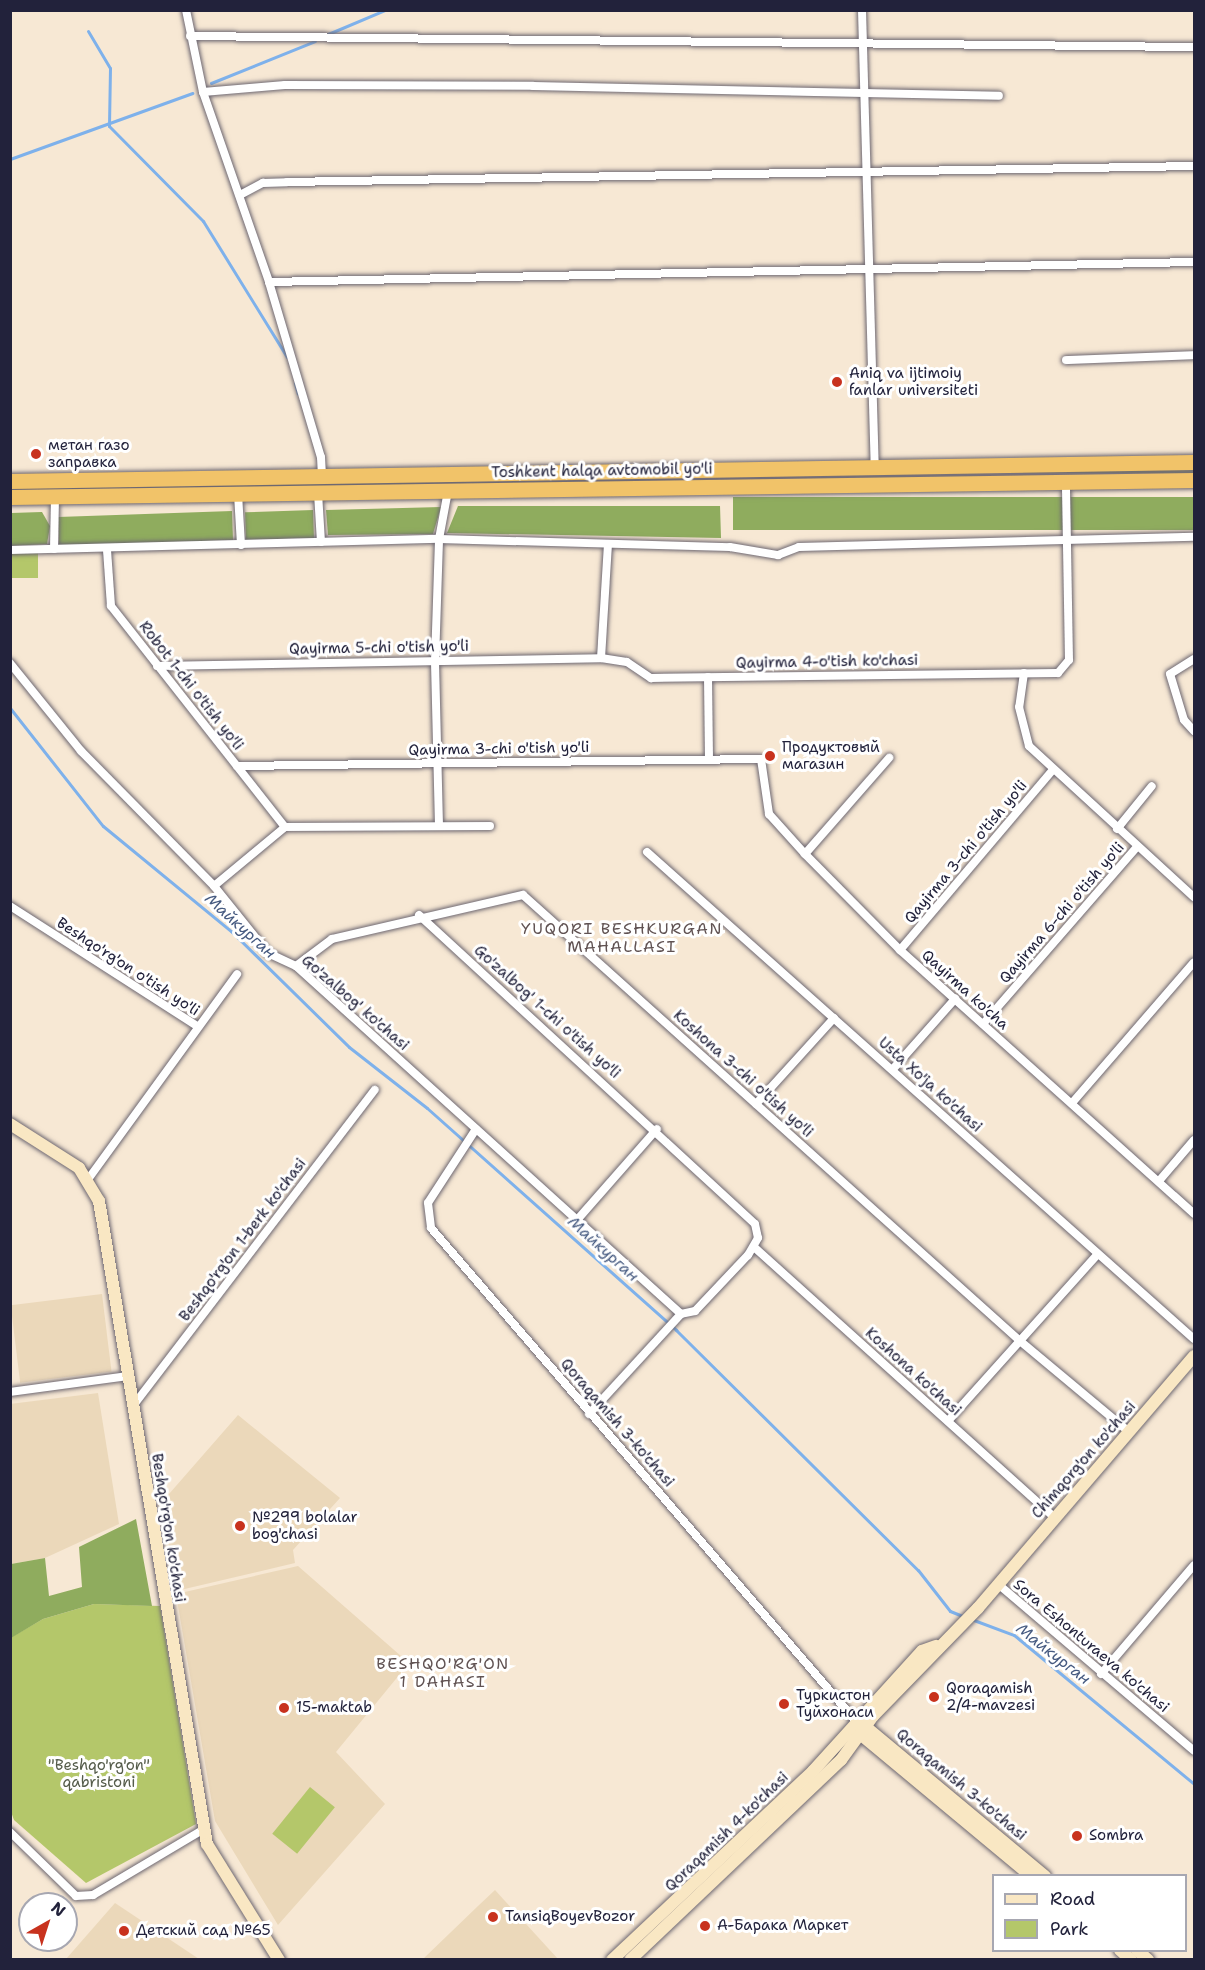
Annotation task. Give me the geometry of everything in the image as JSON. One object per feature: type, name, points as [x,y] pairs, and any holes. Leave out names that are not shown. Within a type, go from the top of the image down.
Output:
[{"type":"highway","name":"Toshkent halqa avtomobil yo'li","points":[[16,481],[1194,462]]},
{"type":"highway","points":[[424,474],[424,491]]},
{"type":"highway","name":"Toshkent halqa avtomobil yo'li","points":[[16,497],[1194,480]]},
{"type":"highway","points":[[16,481],[16,497]]},
{"type":"main road","points":[[10,1124],[89,1178]]},
{"type":"main road","name":"Beshqo'rg'on ko'chasi","points":[[89,1178],[99,1201],[207,1844],[279,1959]]},
{"type":"main road","name":"Chimqorg'on ko'chasi","points":[[861,1726],[922,1651],[936,1646],[966,1619],[998,1584],[1194,1356]]},
{"type":"main road","name":"Qoraqamish 3-ko'chasi","points":[[861,1726],[1030,1874]]},
{"type":"main road","name":"Qoraqamish 3-ko'chasi","points":[[861,1726],[1044,1874]]},
{"type":"main road","name":"Qoraqamish 4-ko'chasi","points":[[612,1959],[861,1726]]},
{"type":"main road","name":"Qoraqamish 4-ko'chasi","points":[[630,1959],[841,1760],[861,1726]]},
{"type":"street","points":[[186,10],[203,92],[269,282],[321,457],[322,476]]},
{"type":"street","points":[[862,10],[861,46],[875,467]]},
{"type":"street","points":[[190,36],[861,46],[1194,47]]},
{"type":"street","points":[[203,92],[285,85],[864,90],[999,96]]},
{"type":"street","points":[[240,195],[263,183],[287,182],[866,174],[1194,166]]},
{"type":"street","points":[[269,282],[1194,262]]},
{"type":"street","points":[[1065,360],[1194,355]]},
{"type":"street","points":[[1066,482],[1070,541]]},
{"type":"street","points":[[439,826],[435,661],[440,539],[448,491]]},
{"type":"street","points":[[318,493],[321,542]]},
{"type":"street","points":[[238,494],[241,545]]},
{"type":"street","points":[[54,549],[55,496]]},
{"type":"street","points":[[10,550],[107,550],[440,539],[730,547],[778,555],[799,547],[1194,537]]},
{"type":"street","name":"Qayirma 4-o'tish ko'chasi","points":[[601,658],[621,660],[651,678],[1058,673],[1069,660],[1070,541]]},
{"type":"street","points":[[601,658],[608,544]]},
{"type":"street","name":"Robot 1-chi o'tish yo'li","points":[[107,550],[111,606],[285,827]]},
{"type":"street","name":"Qayirma 5-chi o'tish yo'li","points":[[158,666],[601,658]]},
{"type":"street","points":[[1194,659],[1172,669],[1184,720],[1194,731]]},
{"type":"street","name":"Go'zalbog' ko'chasi","points":[[10,663],[81,751],[214,886],[268,953],[296,966],[681,1314]]},
{"type":"street","points":[[1024,673],[1021,728],[1053,771],[1194,897]]},
{"type":"street","points":[[708,677],[710,759]]},
{"type":"street","points":[[805,854],[889,758]]},
{"type":"street","name":"Qayirma 3-chi o'tish yo'li","points":[[237,766],[761,759]]},
{"type":"street","name":"Qayirma ko'cha","points":[[761,759],[769,814],[805,854],[900,950],[1194,1214]]},
{"type":"street","name":"Qayirma 3-chi o'tish yo'li","points":[[900,950],[1053,771]]},
{"type":"street","points":[[1117,829],[1152,786]]},
{"type":"street","points":[[214,886],[285,827],[490,826]]},
{"type":"street","name":"Qayirma 6-chi o'tish yo'li","points":[[983,1024],[1137,847]]},
{"type":"street","name":"Usta Xo'ja ko'chasi","points":[[647,852],[1194,1339]]},
{"type":"street","name":"Koshona 3-chi o'tish yo'li","points":[[296,966],[332,939],[419,915],[523,895],[1020,1341],[1128,1431]]},
{"type":"street","name":"Beshqo'rg'on o'tish yo'li","points":[[10,906],[197,1026],[89,1178]]},
{"type":"street","name":"Go'zalbog' 1-chi o'tish yo'li","points":[[419,915],[751,1215],[757,1230],[754,1247]]},
{"type":"street","points":[[1072,1103],[1194,962]]},
{"type":"street","points":[[197,1026],[237,974]]},
{"type":"street","points":[[893,1069],[955,999]]},
{"type":"street","points":[[756,1104],[834,1018]]},
{"type":"street","name":"Beshqo'rg'on 1-berk ko'chasi","points":[[133,1407],[375,1090]]},
{"type":"street","name":"Qoraqamish 3-ko'chasi","points":[[476,1129],[459,1151],[428,1203],[431,1228],[589,1414],[861,1726]]},
{"type":"street","points":[[577,1220],[657,1129]]},
{"type":"street","points":[[1159,1181],[1194,1140]]},
{"type":"street","points":[[589,1414],[681,1314],[695,1311],[754,1247]]},
{"type":"street","name":"Koshona ko'chasi","points":[[754,1247],[1054,1517]]},
{"type":"street","points":[[948,1421],[1098,1254]]},
{"type":"street","points":[[10,1392],[128,1376]]},
{"type":"street","points":[[1101,1674],[1194,1566]]},
{"type":"street","name":"Sora Eshonturaeva ko'chasi","points":[[998,1584],[1101,1674],[1193,1747]]},
{"type":"street","points":[[10,1832],[76,1896],[93,1895],[204,1829]]},
{"type":"shaded area","points":[[102,1294],[112,1371],[20,1383],[11,1305]]},
{"type":"shaded area","points":[[98,1393],[119,1524],[45,1558],[11,1564],[10,1404]]},
{"type":"shaded area","name":"№299 bolalar bog'chasi","points":[[238,1415],[340,1498],[293,1550],[295,1563],[176,1591],[162,1502]]},
{"type":"shaded area","name":"15-maktab","points":[[298,1566],[409,1663],[336,1752],[385,1804],[278,1925],[215,1821],[176,1594]]},
{"type":"shaded area","name":"TansiqBoyevBozor","points":[[495,1890],[558,1959],[423,1959],[478,1906]]},
{"type":"shaded area","name":"Детский сад №65","points":[[115,1903],[199,1959],[66,1959],[72,1952],[78,1952],[78,1945]]},
{"type":"green space","points":[[436,467],[1194,467],[1194,473],[436,473]]},
{"type":"green space","points":[[44,479],[412,479],[412,487],[44,487]]},
{"type":"green space","points":[[733,497],[1194,497],[1194,530],[733,530]]},
{"type":"green space","points":[[458,506],[720,506],[721,538],[447,533]]},
{"type":"green space","points":[[441,507],[433,534],[328,535],[326,510]]},
{"type":"green space","points":[[313,510],[314,538],[246,540],[245,512]]},
{"type":"green space","points":[[232,511],[233,540],[59,546],[58,517]]},
{"type":"green space","points":[[42,512],[50,526],[47,544],[11,546],[11,513]]},
{"type":"green space","points":[[10,552],[38,552],[38,578],[10,578]]},
{"type":"green space","points":[[136,1519],[152,1606],[94,1604],[43,1619],[11,1638],[11,1564],[45,1558],[49,1596],[82,1587],[79,1547]]},
{"type":"green space","name":"\"Beshqo'rg'on\" qabristoni","points":[[94,1604],[160,1606],[196,1824],[86,1883],[14,1820],[10,1809],[10,1638],[43,1619]]},
{"type":"green space","points":[[310,1787],[335,1807],[297,1854],[272,1834]]},
{"type":"waterway","points":[[328,34],[385,10]]},
{"type":"waterway","points":[[88,31],[110,68],[109,126],[203,221],[287,357]]},
{"type":"waterway","points":[[211,83],[315,41]]},
{"type":"waterway","points":[[10,159],[192,93]]},
{"type":"waterway","points":[[295,383],[298,394]]},
{"type":"waterway","name":"Майкурган","points":[[10,708],[103,826],[231,931],[349,1047],[427,1108],[676,1330],[918,1570],[950,1611],[965,1617]]},
{"type":"waterway","name":"Майкурган","points":[[971,1619],[1014,1635],[1194,1784]]},
{"type":"place","name":"Aniq va ijtimoiy fanlar universiteti","points":[[837,382]]},
{"type":"place","name":"метан газо заправка","points":[[36,454]]},
{"type":"place","name":"Продуктовый магазин","points":[[770,756]]},
{"type":"place","name":"№299 bolalar bog'chasi","points":[[240,1526]]},
{"type":"place","name":"Qoraqamish 2/4-mavzesi","points":[[934,1697]]},
{"type":"place","name":"Туркистон Туйхонаси","points":[[784,1704]]},
{"type":"place","name":"15-maktab","points":[[284,1708]]},
{"type":"place","name":"Sombra","points":[[1077,1836]]},
{"type":"place","name":"TansiqBoyevBozor","points":[[493,1917]]},
{"type":"place","name":"А-Барака Маркет","points":[[705,1926]]},
{"type":"place","name":"Детский сад №65","points":[[124,1931]]},
{"type":"district","name":"YUQORI BESHKURGAN MAHALLASI","points":[[622,938]]},
{"type":"district","name":"BESHQO'RG'ON 1 DAHASI","points":[[443,1673]]}]
